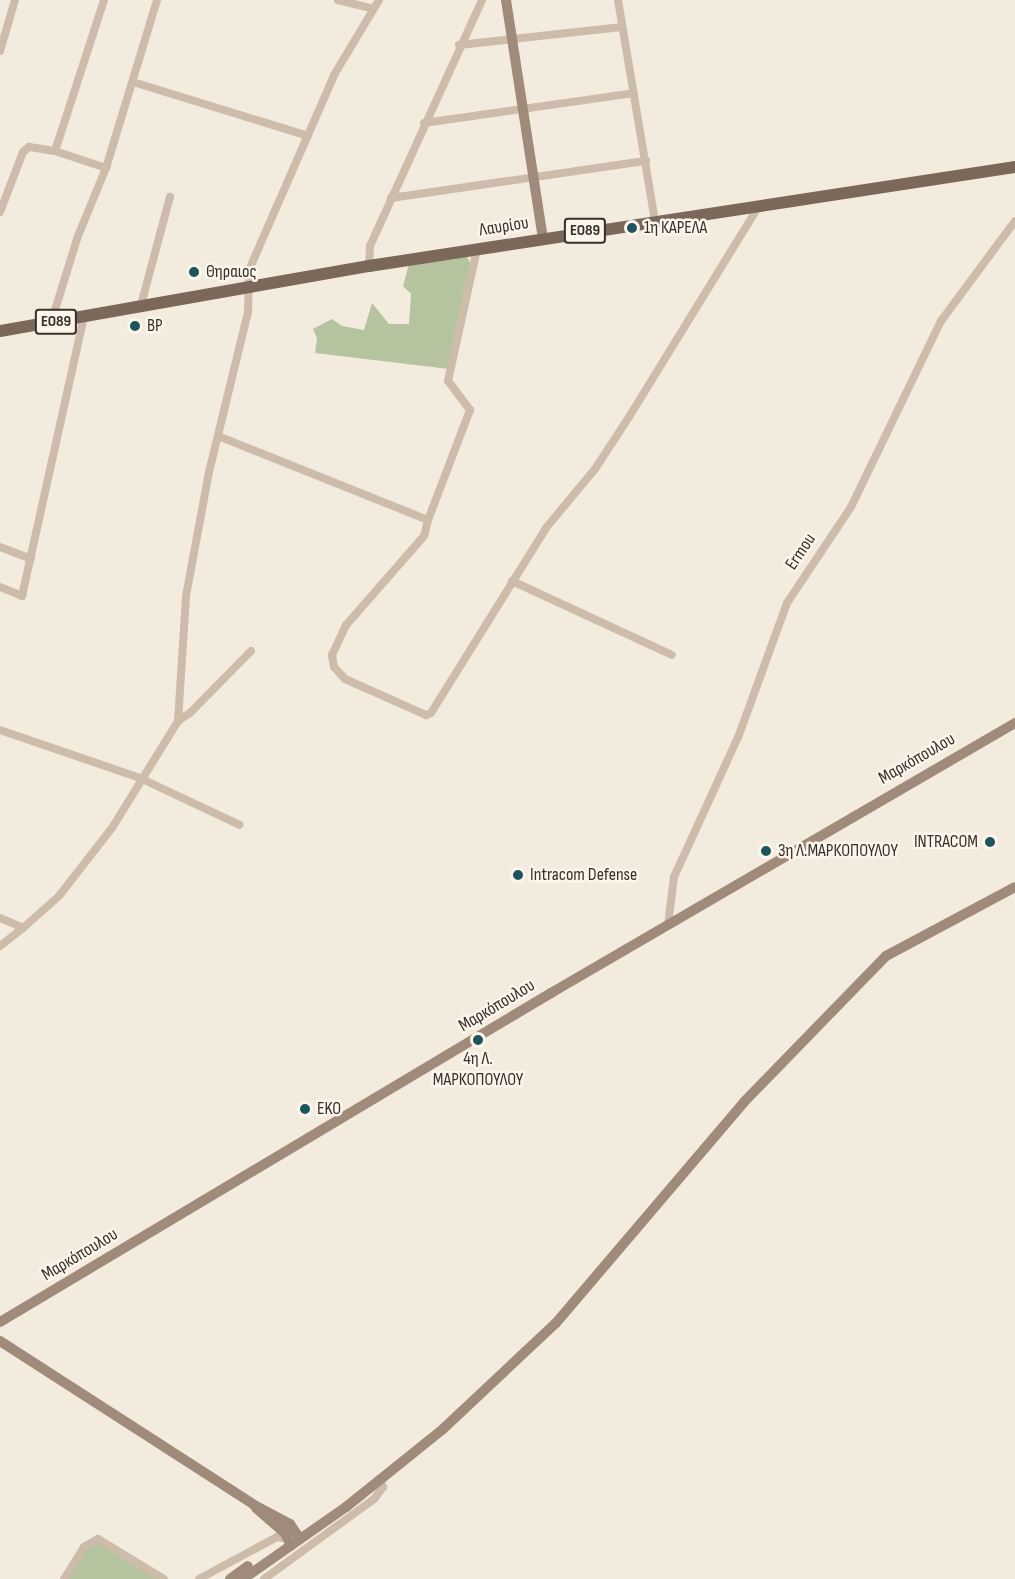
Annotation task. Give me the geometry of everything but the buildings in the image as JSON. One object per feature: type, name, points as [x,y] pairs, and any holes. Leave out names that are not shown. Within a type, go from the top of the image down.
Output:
[{"type":"main road","name":"Λαυρίου","points":[[0,331],[369,266],[1015,167]]},
{"type":"street","points":[[0,51],[15,0]]},
{"type":"street","points":[[55,151],[104,0]]},
{"type":"street","points":[[51,323],[78,236],[106,168],[157,0]]},
{"type":"street","points":[[338,0],[373,9]]},
{"type":"street","points":[[178,721],[186,596],[218,436],[248,312],[247,286],[256,251],[334,75],[379,0]]},
{"type":"street","points":[[369,266],[370,246],[459,45],[482,0]]},
{"type":"street","points":[[506,0],[543,238]]},
{"type":"street","points":[[618,0],[655,221]]},
{"type":"street","points":[[459,45],[622,27]]},
{"type":"street","points":[[133,82],[308,136]]},
{"type":"street","points":[[424,123],[634,93]]},
{"type":"street","points":[[0,212],[23,152],[39,146],[106,168]]},
{"type":"street","points":[[391,198],[646,161]]},
{"type":"street","points":[[141,305],[170,197]]},
{"type":"street","points":[[477,249],[448,381],[470,410],[424,536],[334,644],[334,667],[345,679],[420,714],[431,712],[546,528],[595,469],[630,417],[760,205]]},
{"type":"street","name":"Ermou","points":[[668,925],[674,877],[739,735],[787,603],[851,507],[940,321],[1015,221]]},
{"type":"street","points":[[0,587],[22,596],[84,316]]},
{"type":"street","points":[[218,436],[428,520]]},
{"type":"street","points":[[0,547],[31,559]]},
{"type":"street","points":[[512,581],[672,655]]},
{"type":"street","points":[[0,946],[23,928],[75,877],[112,828],[140,778],[178,721],[190,713],[251,651]]},
{"type":"street","name":"Μαρκόπουλου","points":[[0,1322],[668,925],[1015,723]]},
{"type":"street","points":[[0,730],[140,778],[240,825]]},
{"type":"street","points":[[230,1579],[364,1491],[443,1429],[570,1309],[744,1102],[873,968],[904,944],[1015,887]]},
{"type":"street","points":[[0,918],[23,928]]},
{"type":"street","points":[[0,1341],[254,1505],[290,1524],[294,1539]]},
{"type":"street","points":[[264,1579],[374,1499],[383,1487],[379,1479]]},
{"type":"street","points":[[199,1579],[277,1538],[294,1539]]},
{"type":"street","points":[[64,1579],[84,1547],[98,1539],[164,1579]]},
{"type":"street","points":[[243,1579],[294,1539]]},
{"type":"green space","points":[[465,253],[473,268],[449,369],[315,353],[317,338],[313,329],[332,319],[342,326],[364,330],[372,303],[389,324],[409,324],[411,294],[403,286],[409,264]]},
{"type":"green space","points":[[98,1541],[158,1579],[66,1579],[87,1546]]},
{"type":"place","name":"1η ΚΑΡΕΛΑ","points":[[632,228]]},
{"type":"place","name":"Θηραιος","points":[[194,272]]},
{"type":"place","name":"BP","points":[[135,326]]},
{"type":"place","name":"INTRACOM","points":[[990,842]]},
{"type":"place","name":"3η Λ.ΜΑΡΚΟΠΟΥΛΟΥ","points":[[766,851]]},
{"type":"place","name":"Intracom Defense","points":[[518,875]]},
{"type":"place","name":"4η Λ. ΜΑΡΚΟΠΟΥΛΟΥ","points":[[478,1040]]},
{"type":"place","name":"EKO","points":[[305,1109]]}]
